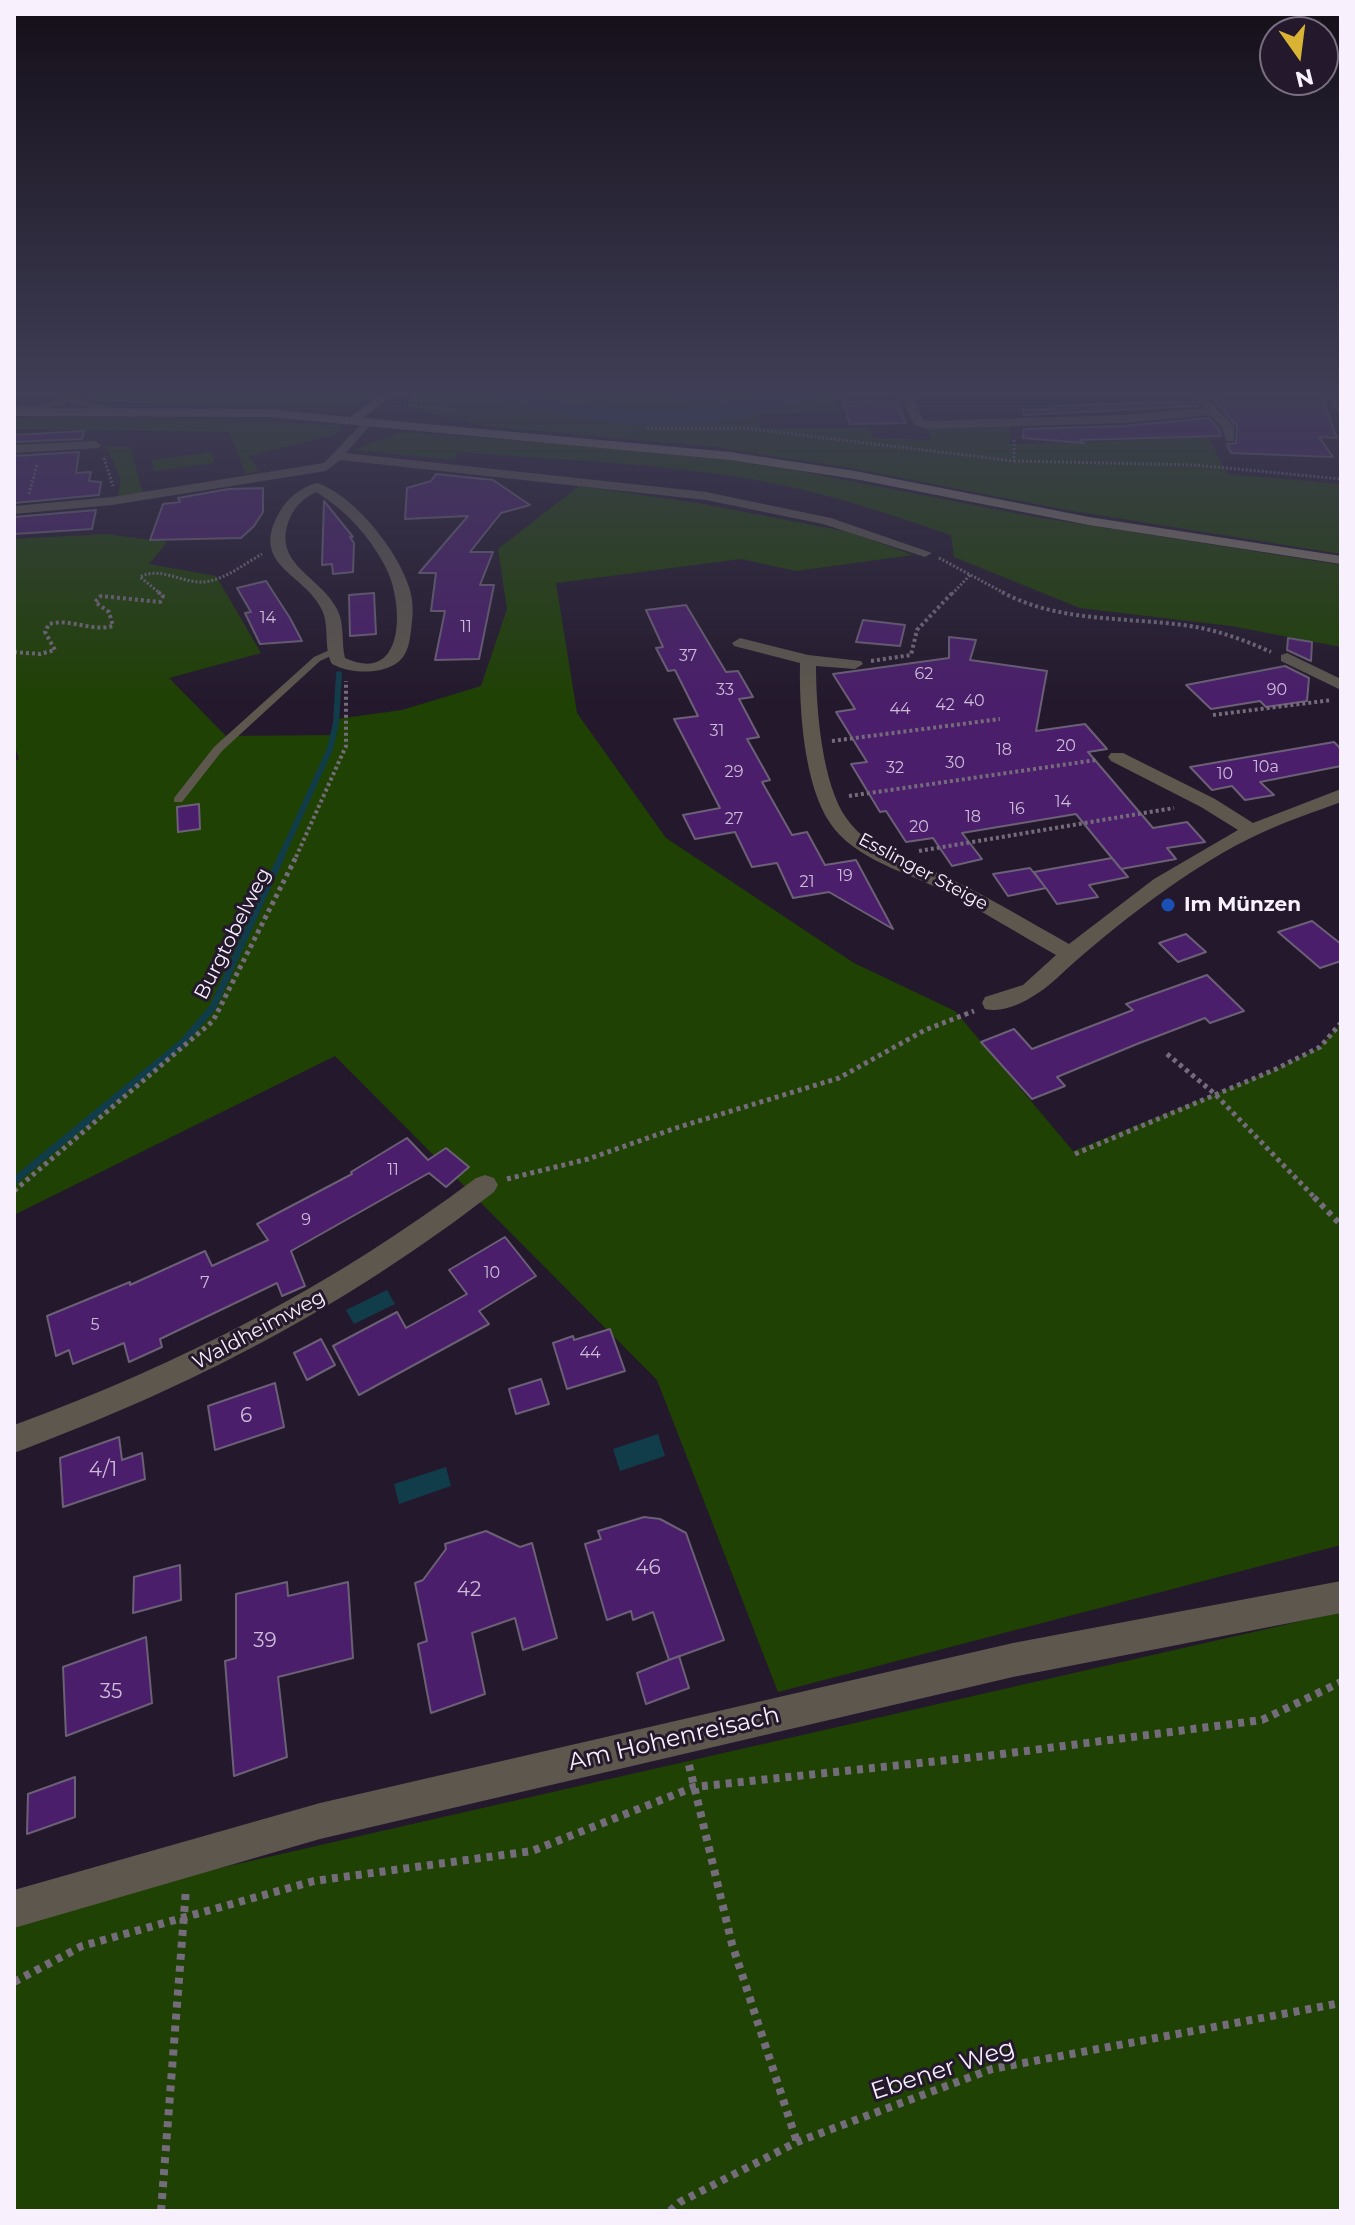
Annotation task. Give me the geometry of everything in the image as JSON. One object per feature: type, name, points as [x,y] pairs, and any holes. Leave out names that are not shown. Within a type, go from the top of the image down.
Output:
[{"type":"main road","points":[[956,496],[1089,521],[1341,560]]},
{"type":"street","points":[[19,510],[140,496]]},
{"type":"street","points":[[298,496],[293,498],[277,531],[276,546],[331,611],[344,661],[383,664],[400,655],[403,647],[405,601],[397,576],[381,548],[343,504],[331,496]]},
{"type":"street","points":[[704,496],[851,528],[925,553]]},
{"type":"street","points":[[740,643],[808,660],[855,664]]},
{"type":"street","points":[[1287,658],[1341,685]]},
{"type":"street","name":"Esslinger Steige","points":[[808,660],[806,687],[815,743],[829,799],[838,821],[887,857],[947,885],[1070,954]]},
{"type":"street","points":[[1117,757],[1208,803],[1252,830]]},
{"type":"street","points":[[993,1003],[1031,990],[1070,954],[1161,884],[1252,830],[1341,795]]},
{"type":"street","name":"Waldheimweg","points":[[14,1439],[109,1405],[244,1341],[366,1272],[426,1232],[485,1185]]},
{"type":"street","name":"Am Hohenreisach","points":[[14,1909],[320,1821],[1013,1660],[1341,1597]]},
{"type":"lane","points":[[178,800],[218,749],[317,659],[344,661]]},
{"type":"path","points":[[112,501],[113,496]]},
{"type":"path","points":[[14,652],[47,653],[55,650],[45,632],[49,624],[60,620],[99,629],[113,626],[109,612],[95,602],[101,596],[155,603],[164,600],[140,575],[155,573],[198,583],[210,581],[276,546]]},
{"type":"path","points":[[925,553],[1013,598],[1056,613],[1216,631],[1231,634],[1287,658]]},
{"type":"path","points":[[855,664],[911,655],[917,630],[971,574]]},
{"type":"path","name":"Burgtobelweg","points":[[14,1191],[148,1080],[213,1021],[281,891],[346,746],[348,704],[344,661]]},
{"type":"path","points":[[1213,715],[1341,699]]},
{"type":"path","points":[[815,743],[1000,719]]},
{"type":"path","points":[[829,799],[1117,757]]},
{"type":"path","points":[[887,857],[1208,803]]},
{"type":"path","points":[[485,1185],[588,1159],[679,1127],[839,1078],[925,1030],[993,1003]]},
{"type":"path","points":[[1075,1154],[1320,1047],[1341,1023]]},
{"type":"path","points":[[1167,1054],[1215,1094],[1341,1225]]},
{"type":"path","points":[[14,1982],[82,1946],[314,1881],[532,1851],[694,1787],[995,1755],[1262,1720],[1341,1682]]},
{"type":"path","points":[[682,1737],[732,1944],[797,2142]]},
{"type":"path","points":[[161,2211],[188,1861]]},
{"type":"path","name":"Ebener Weg","points":[[670,2211],[797,2142],[992,2069],[1341,2003]]},
{"type":"green space","points":[[566,496],[648,496],[849,532],[913,555],[796,571],[741,559],[556,583],[577,713],[666,838],[854,963],[955,1011],[1073,1151],[1274,1070],[1320,1047],[1341,1023],[1341,1545],[778,1692],[657,1380],[335,1056],[14,1215],[14,761],[19,759],[14,744],[14,539],[106,534],[167,542],[149,564],[216,576],[261,653],[169,678],[226,736],[337,735],[337,719],[402,710],[481,686],[507,609],[498,549]]},
{"type":"green space","points":[[825,496],[926,496],[1030,516],[1341,565],[1341,647],[1231,626],[1080,608],[954,557],[951,535]]},
{"type":"green space","points":[[994,496],[1341,496],[1341,554]]},
{"type":"green space","points":[[1341,1612],[1341,2211],[14,2211],[14,1915]]},
{"type":"water","points":[[387,1290],[395,1304],[354,1324],[346,1310]]},
{"type":"water","points":[[658,1434],[665,1456],[620,1471],[613,1449]]},
{"type":"water","points":[[446,1467],[451,1486],[399,1504],[394,1484]]},
{"type":"building","points":[[14,496],[90,496],[14,503]]},
{"type":"building","points":[[263,496],[263,512],[241,538],[150,540],[163,504],[180,502],[178,498]]},
{"type":"building","points":[[406,496],[516,496],[530,505],[501,513],[470,552],[493,552],[480,585],[494,585],[479,659],[435,660],[445,611],[431,611],[436,573],[419,573],[468,516],[405,519]]},
{"type":"building","points":[[324,501],[353,537],[350,537],[354,543],[353,572],[333,574],[332,564],[322,565]]},
{"type":"building","points":[[96,510],[92,529],[14,534],[14,517]]},
{"type":"building","points":[[266,581],[302,641],[260,644],[245,613],[251,612],[237,588]]},
{"type":"building","points":[[374,593],[376,634],[350,636],[349,595]]},
{"type":"building","points":[[686,605],[726,672],[738,671],[753,697],[739,699],[759,737],[747,739],[770,780],[762,782],[792,835],[807,832],[825,865],[856,860],[893,929],[829,892],[793,898],[777,863],[752,867],[735,832],[695,839],[683,815],[720,808],[674,719],[698,716],[675,670],[668,671],[656,648],[663,647],[646,610]]},
{"type":"building","points":[[863,620],[905,625],[900,646],[856,642]]},
{"type":"building","points":[[949,637],[976,640],[970,660],[1047,671],[1036,731],[1085,724],[1107,749],[1088,752],[1153,828],[1187,822],[1205,842],[1167,848],[1176,859],[1121,869],[1076,814],[962,833],[982,859],[952,866],[933,838],[906,842],[886,811],[880,812],[851,764],[867,762],[836,712],[855,709],[833,674],[949,658]]},
{"type":"building","points":[[1288,638],[1312,642],[1311,661],[1287,650]]},
{"type":"building","points":[[1285,666],[1309,678],[1307,701],[1266,707],[1260,701],[1211,709],[1186,685]]},
{"type":"building","points":[[1334,742],[1341,749],[1341,766],[1260,782],[1274,795],[1245,800],[1232,786],[1212,790],[1190,767]]},
{"type":"building","points":[[199,804],[200,829],[178,832],[177,807]]},
{"type":"building","points":[[1112,858],[1128,877],[1089,885],[1098,897],[1057,904],[1046,888],[1008,896],[993,874],[1030,868],[1045,887],[1034,872]]},
{"type":"building","points":[[1312,921],[1341,944],[1341,961],[1320,968],[1278,932]]},
{"type":"building","points":[[1186,934],[1206,952],[1178,962],[1159,943]]},
{"type":"building","points":[[1207,975],[1244,1011],[1210,1023],[1205,1018],[1057,1077],[1065,1086],[1032,1099],[981,1042],[1014,1029],[1032,1049],[1133,1010],[1126,1004]]},
{"type":"building","points":[[407,1138],[428,1160],[446,1148],[469,1167],[446,1187],[429,1173],[291,1251],[305,1286],[282,1296],[277,1283],[160,1339],[162,1347],[129,1362],[124,1343],[73,1364],[69,1350],[56,1356],[47,1316],[130,1282],[130,1285],[205,1251],[212,1266],[268,1240],[257,1224],[352,1174]]},
{"type":"building","points":[[505,1237],[536,1276],[479,1311],[489,1324],[359,1395],[333,1346],[397,1312],[406,1328],[467,1294],[449,1270]]},
{"type":"building","points":[[610,1329],[625,1371],[567,1389],[553,1343]]},
{"type":"building","points":[[321,1339],[335,1365],[307,1380],[294,1353]]},
{"type":"building","points":[[541,1379],[549,1404],[516,1414],[509,1389]]},
{"type":"building","points":[[275,1383],[284,1427],[215,1450],[208,1406]]},
{"type":"building","points":[[119,1437],[122,1460],[142,1453],[145,1479],[63,1507],[60,1458]]},
{"type":"building","points":[[644,1517],[660,1519],[686,1533],[724,1640],[669,1660],[653,1612],[633,1620],[631,1611],[607,1620],[585,1544],[601,1539],[598,1531]]},
{"type":"building","points":[[486,1531],[520,1547],[532,1543],[557,1638],[523,1650],[515,1618],[472,1633],[485,1694],[431,1713],[418,1644],[427,1641],[415,1583],[423,1580],[446,1549],[445,1544]]},
{"type":"building","points":[[180,1565],[181,1600],[133,1613],[134,1577]]},
{"type":"building","points":[[287,1582],[288,1596],[348,1582],[353,1658],[278,1677],[287,1757],[234,1776],[225,1661],[236,1658],[236,1594]]},
{"type":"building","points":[[146,1637],[152,1703],[66,1736],[63,1667]]},
{"type":"building","points":[[679,1656],[689,1688],[646,1704],[637,1673]]},
{"type":"building","points":[[75,1777],[75,1817],[27,1834],[28,1794]]},
{"type":"waterway","points":[[281,857],[330,749],[336,723],[339,674]]},
{"type":"waterway","points":[[14,1181],[182,1043],[213,1007],[282,855]]},
{"type":"place","name":"Im Münzen","points":[[1168,905]]}]
